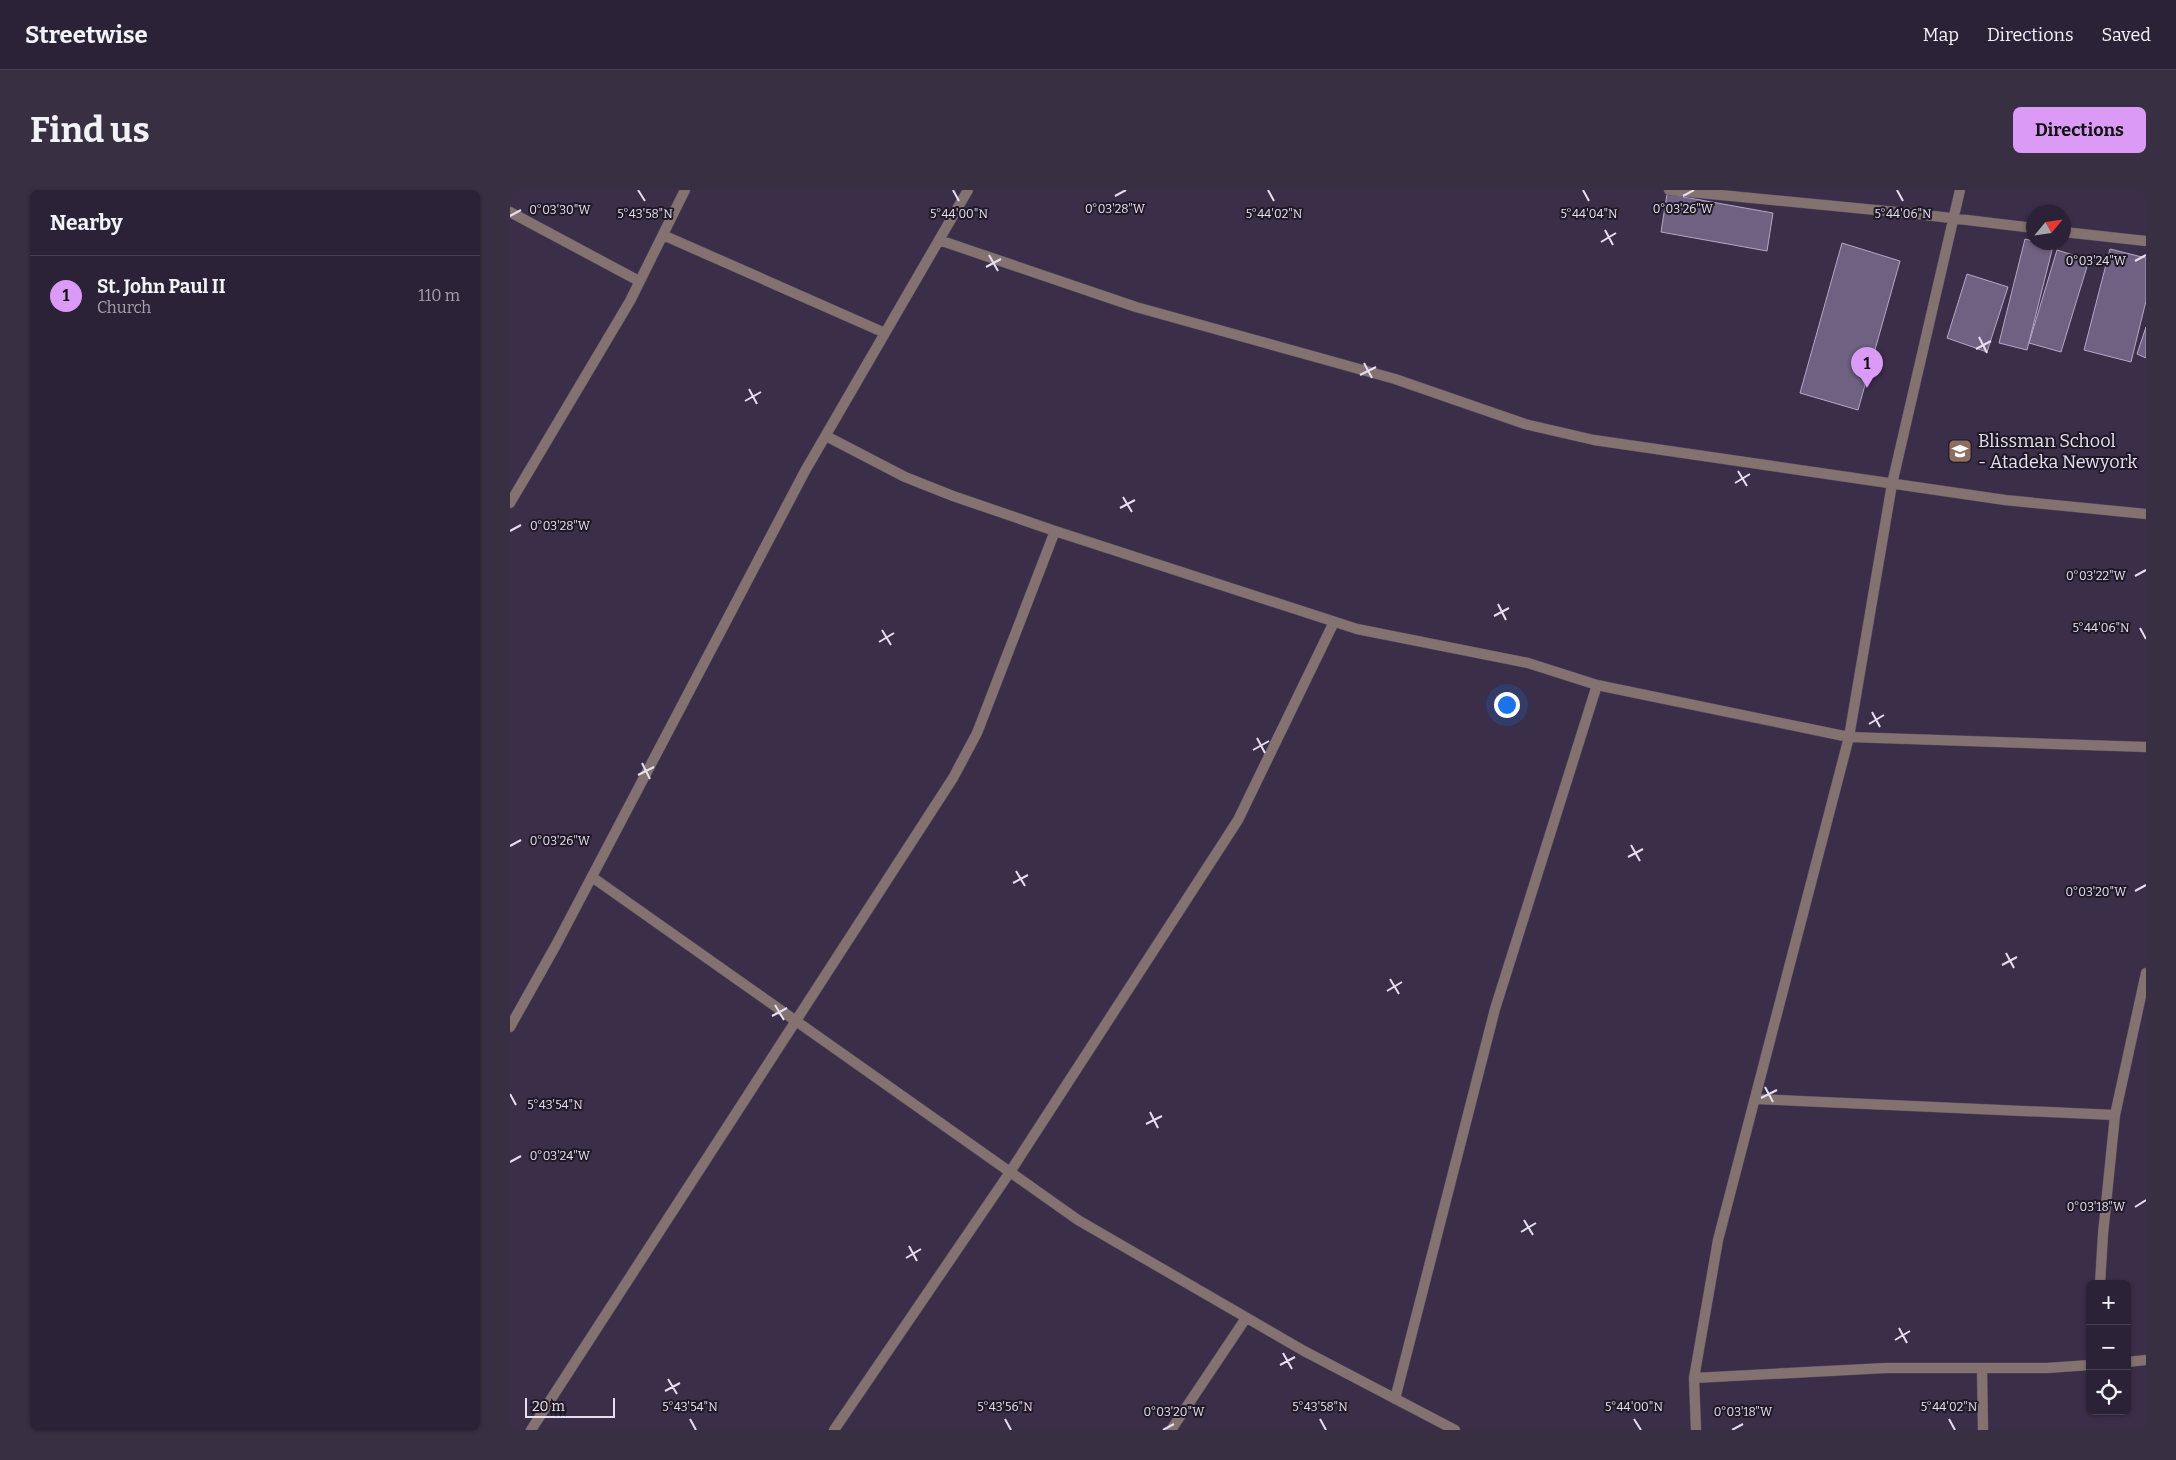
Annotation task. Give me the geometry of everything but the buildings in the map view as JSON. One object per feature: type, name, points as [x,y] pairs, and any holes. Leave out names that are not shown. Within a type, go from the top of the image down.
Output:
[{"type":"street","points":[[510,503],[625,310],[685,190]]},
{"type":"street","points":[[510,1027],[592,877],[826,436],[968,190]]},
{"type":"street","points":[[1669,190],[2026,227]]},
{"type":"street","points":[[1696,1430],[1694,1378],[1718,1240],[1849,737],[1892,484],[1960,190]]},
{"type":"street","points":[[510,212],[639,281]]},
{"type":"street","points":[[2071,233],[2146,242]]},
{"type":"street","points":[[663,235],[885,333]]},
{"type":"street","points":[[939,240],[1136,307],[1395,379],[1525,424],[1594,440],[2005,500],[2146,514]]},
{"type":"street","points":[[826,436],[905,477],[953,496],[1334,622],[1357,629],[1528,663],[1597,686],[1849,737],[2146,747]]},
{"type":"street","points":[[531,1430],[953,778],[977,733],[1055,531]]},
{"type":"street","points":[[834,1430],[1010,1172],[1238,820],[1334,622]]},
{"type":"street","points":[[1395,1398],[1495,1009],[1597,686]]},
{"type":"street","points":[[592,877],[1078,1220],[1304,1351],[1455,1430]]},
{"type":"street","points":[[2100,1280],[2102,1234],[2115,1115],[2146,973]]},
{"type":"street","points":[[1755,1099],[2115,1115]]},
{"type":"street","points":[[1171,1430],[1246,1318]]},
{"type":"street","points":[[2131,1362],[2146,1360]]},
{"type":"street","points":[[1694,1378],[1886,1368],[2047,1368],[2086,1365]]},
{"type":"street","points":[[1982,1368],[1982,1430]]},
{"type":"place","name":"St. John Paul II","points":[[1867,388]]},
{"type":"place","name":"Blissman School - Atadeka Newyork","points":[[1960,451]]}]
